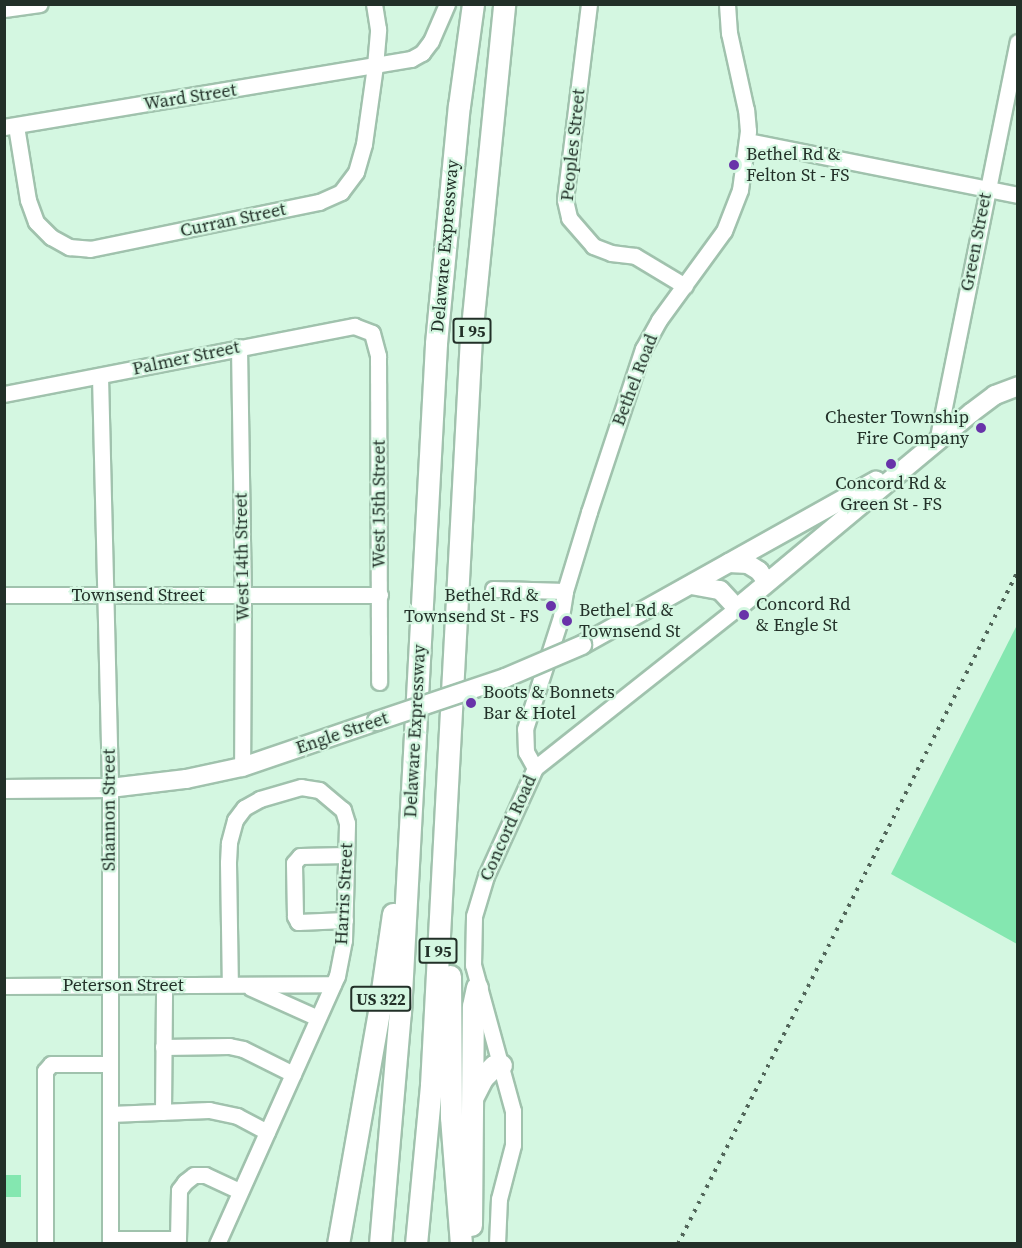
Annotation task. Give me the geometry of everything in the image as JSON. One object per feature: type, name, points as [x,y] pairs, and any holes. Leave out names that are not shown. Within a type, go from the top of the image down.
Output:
[{"type":"highway","name":"Delaware Expressway","points":[[380,1244],[400,1013],[437,332],[458,117],[473,4]]},
{"type":"highway","name":"Delaware Expressway","points":[[416,1244],[431,1073],[471,337],[504,4]]},
{"type":"highway","points":[[453,658],[457,791],[450,930],[450,1117],[461,1244]]},
{"type":"highway","name":"US 322","points":[[338,1244],[379,1011],[392,925],[400,842],[414,752]]},
{"type":"highway","points":[[471,1244],[473,1006],[477,987]]},
{"type":"highway","points":[[472,1096],[482,1078],[494,1066],[501,1065]]},
{"type":"main road","name":"Concord Road","points":[[737,608],[911,462],[995,395],[1017,386]]},
{"type":"main road","name":"Engle Street","points":[[4,789],[110,788],[176,781],[242,767],[505,678],[582,645],[911,462]]},
{"type":"main road","points":[[729,563],[748,564],[759,571],[767,582]]},
{"type":"main road","points":[[692,585],[720,590],[737,608]]},
{"type":"street","points":[[4,9],[40,4]]},
{"type":"street","name":"Curran Street","points":[[10,127],[28,200],[36,222],[51,237],[69,247],[90,249],[319,202],[341,192],[356,172],[359,162],[375,66],[378,29],[374,4]]},
{"type":"street","name":"Ward Street","points":[[10,127],[411,59],[422,53],[440,24],[447,4]]},
{"type":"street","name":"Peoples Street","points":[[589,4],[565,200],[569,218],[585,240],[593,246],[611,254],[635,255],[685,286]]},
{"type":"street","name":"Bethel Road","points":[[534,768],[526,752],[525,729],[561,617],[565,591],[643,349],[659,320],[715,246],[734,210],[740,190],[748,141],[746,110],[729,33],[727,4]]},
{"type":"street","name":"Green Street","points":[[937,442],[1017,42]]},
{"type":"street","points":[[748,141],[1017,195]]},
{"type":"street","name":"Palmer Street","points":[[4,393],[354,326],[367,330]]},
{"type":"street","name":"West 15th Street","points":[[367,330],[375,339],[378,356],[380,682]]},
{"type":"street","name":"West 14th Street","points":[[238,347],[243,594],[242,767]]},
{"type":"street","name":"Shannon Street","points":[[100,376],[110,788],[110,1241]]},
{"type":"street","points":[[493,589],[565,591]]},
{"type":"street","name":"Townsend Street","points":[[4,595],[380,595]]},
{"type":"street","name":"Concord Road","points":[[497,1244],[499,1199],[514,1128],[510,1094],[477,987],[472,944],[476,905],[486,876],[534,768],[737,608]]},
{"type":"street","name":"Harris Street","points":[[217,1244],[333,984],[344,940],[346,817],[337,804],[319,790],[309,787],[290,789],[260,799],[239,812],[229,843],[236,984]]},
{"type":"street","points":[[345,920],[297,922],[294,863],[300,856],[346,855]]},
{"type":"street","name":"Peterson Street","points":[[236,984],[318,1018]]},
{"type":"street","name":"Peterson Street","points":[[4,986],[333,984]]},
{"type":"street","points":[[163,1112],[164,986]]},
{"type":"street","points":[[163,1047],[229,1046],[243,1049],[293,1074]]},
{"type":"street","points":[[45,1244],[45,1071],[51,1064],[110,1064]]},
{"type":"street","points":[[110,1114],[220,1112],[237,1116],[267,1132]]},
{"type":"street","points":[[110,1241],[175,1240],[179,1235],[179,1194],[188,1179],[201,1174],[240,1191]]},
{"type":"green space","points":[[1017,625],[1017,944],[891,874]]},
{"type":"green space","points":[[5,1175],[21,1175],[21,1197],[5,1197]]},
{"type":"railway","points":[[678,1244],[1018,571]]},
{"type":"place","name":"Bethel Rd & Felton St - FS","points":[[734,165]]},
{"type":"place","name":"Chester Township Fire Company","points":[[981,428]]},
{"type":"place","name":"Concord Rd & Green St - FS","points":[[891,464]]},
{"type":"place","name":"Bethel Rd & Townsend St - FS","points":[[551,606]]},
{"type":"place","name":"Concord Rd & Engle St","points":[[744,615]]},
{"type":"place","name":"Bethel Rd & Townsend St","points":[[567,621]]},
{"type":"place","name":"Boots & Bonnets Bar & Hotel","points":[[471,703]]}]
